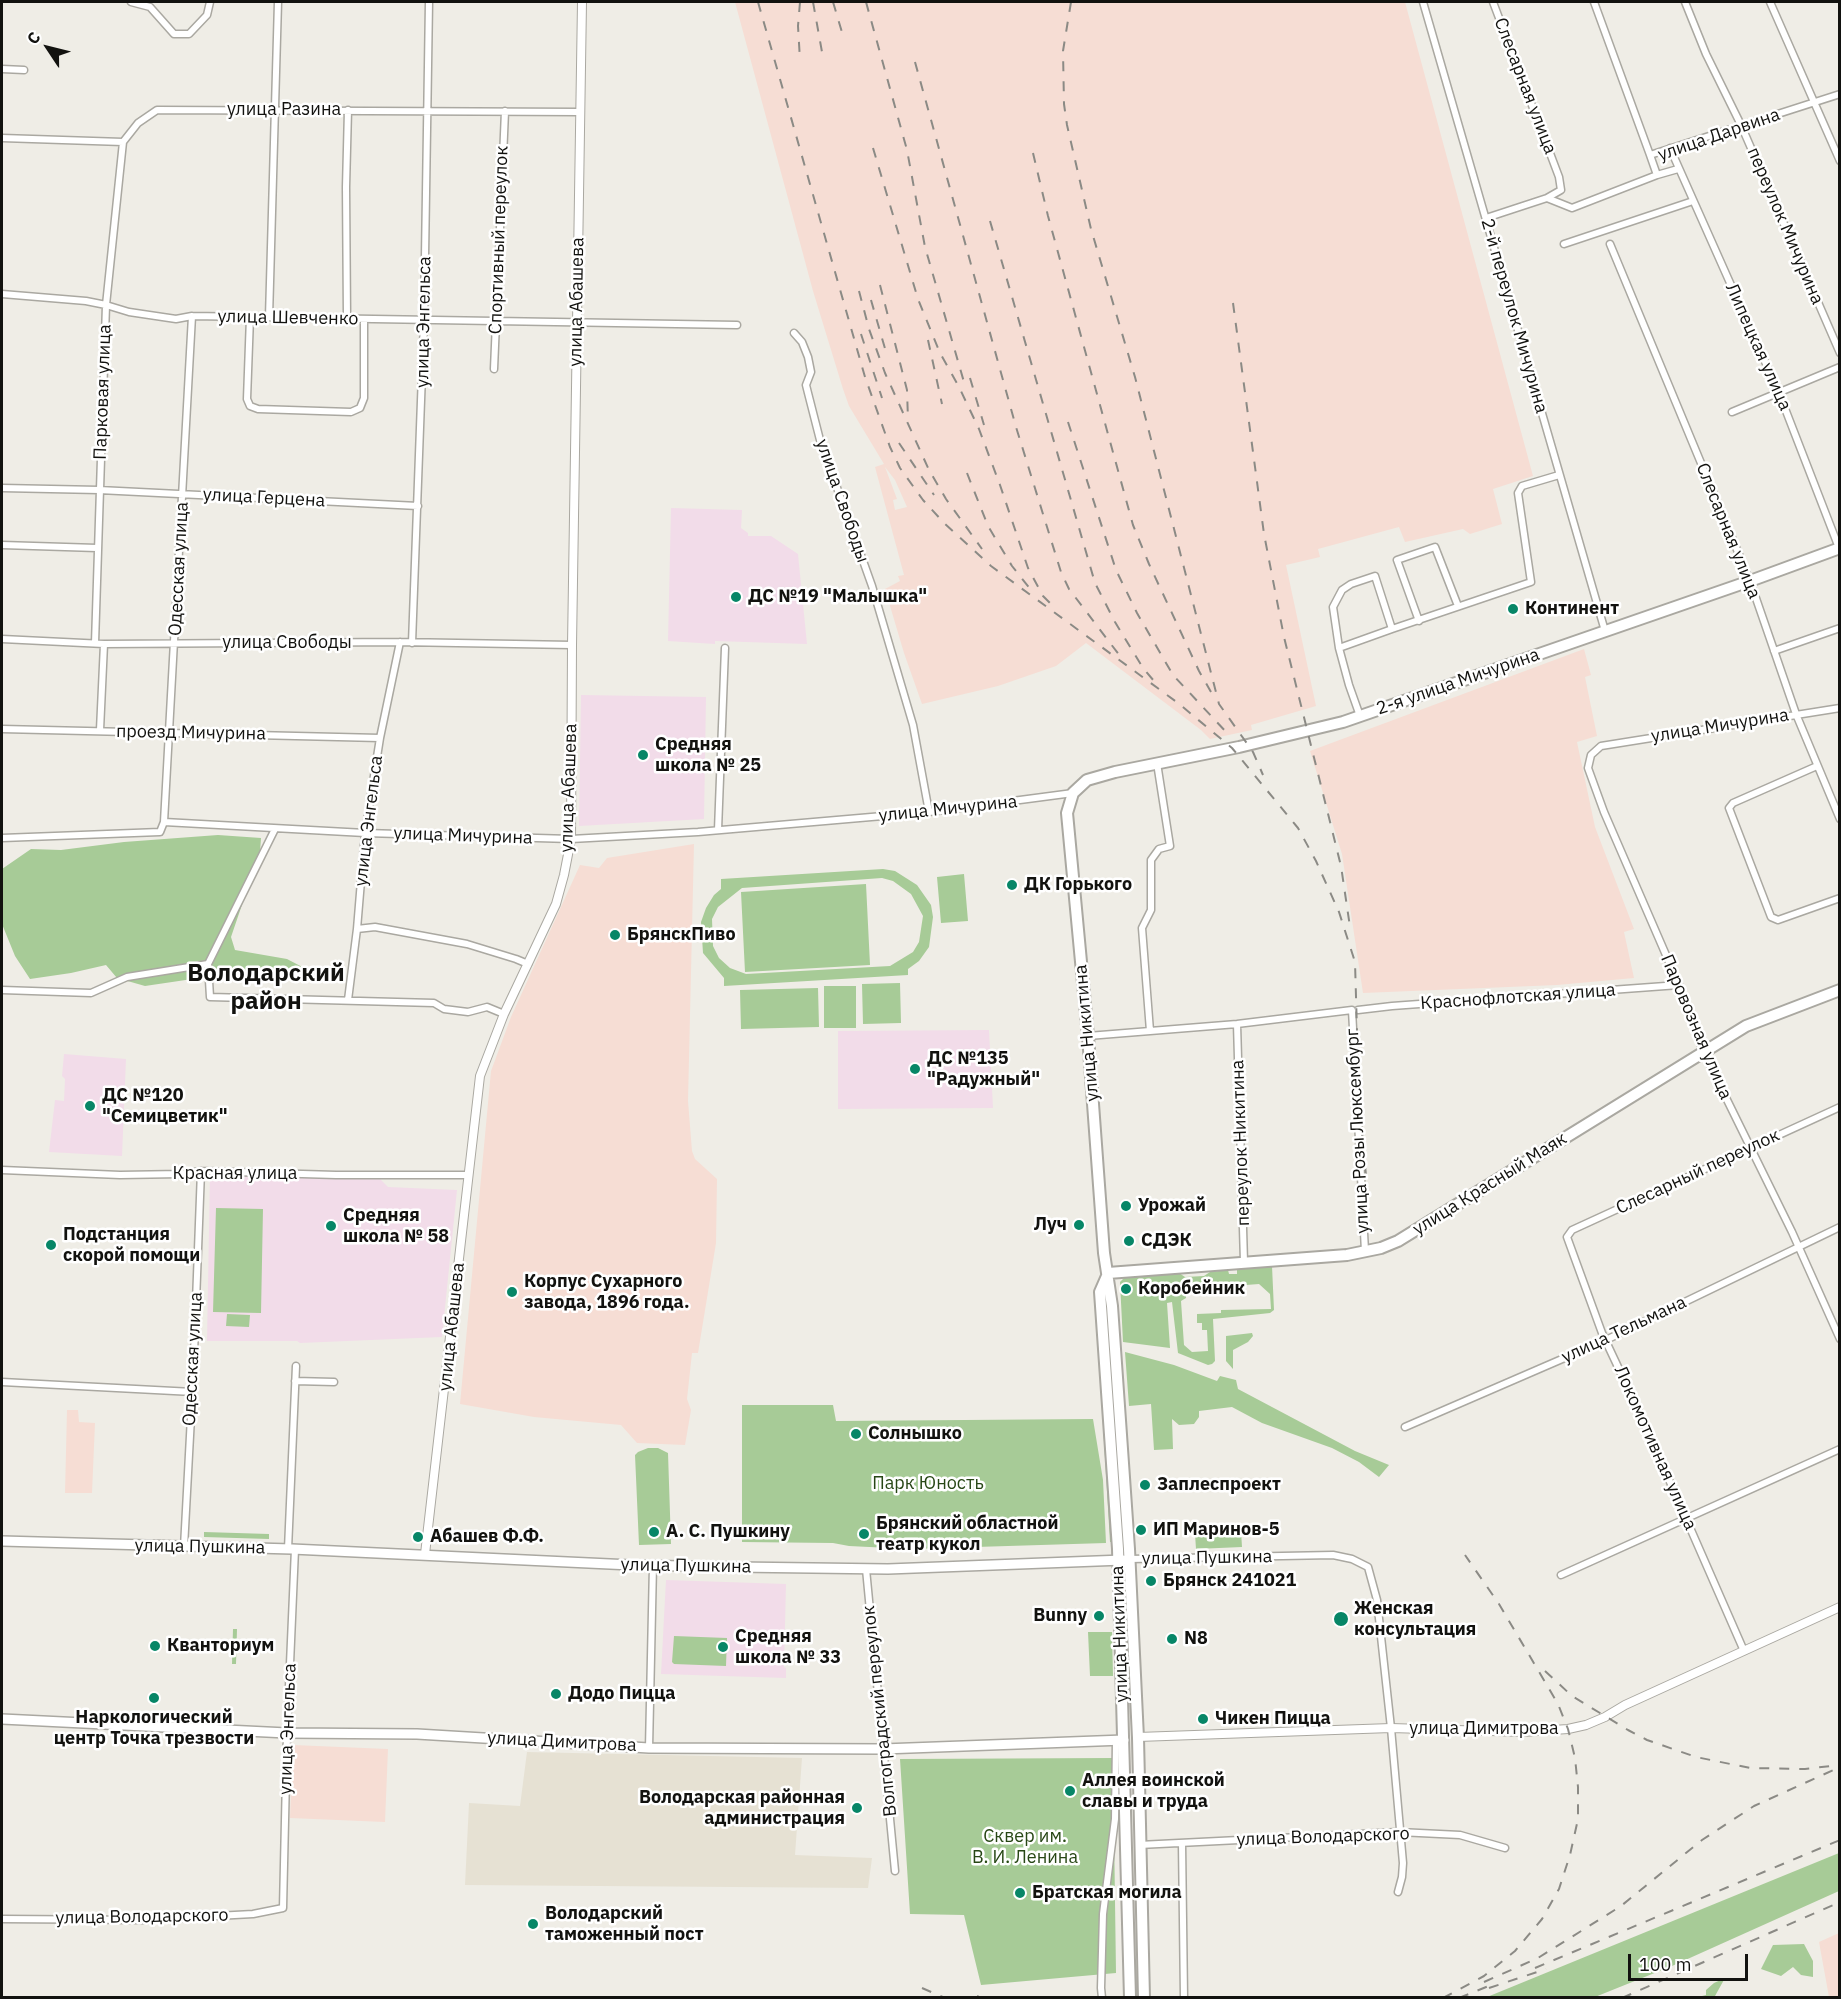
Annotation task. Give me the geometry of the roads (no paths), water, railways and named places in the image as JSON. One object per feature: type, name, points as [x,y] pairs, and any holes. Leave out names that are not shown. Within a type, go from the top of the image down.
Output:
[{"type":"main road","name":"2-я улица Мичурина","points":[[1073,793],[1092,778],[1316,730],[1360,716],[1839,548]]},
{"type":"main road","name":"улица Никитина","points":[[1073,793],[1067,813],[1088,1036],[1104,1253],[1108,1273],[1129,1559],[1138,1737],[1144,1998]]},
{"type":"main road","name":"улица Красный Маяк","points":[[1108,1273],[1365,1252],[1398,1241],[1746,1026],[1839,990]]},
{"type":"main road","name":"улица Никитина","points":[[1108,1273],[1100,1292],[1118,1560],[1120,1740],[1130,1998]]},
{"type":"main road","name":"улица Пушкина","points":[[2,1541],[291,1549],[652,1565],[866,1569],[1129,1559]]},
{"type":"main road","name":"улица Димитрова","points":[[2,1719],[287,1733],[417,1734],[649,1748],[883,1749],[1120,1740]]},
{"type":"street","points":[[131,2],[150,7],[174,34],[189,34],[207,15],[210,2]]},
{"type":"street","points":[[269,317],[278,2]]},
{"type":"street","name":"улица Энгельса","points":[[412,643],[424,320],[429,2]]},
{"type":"street","name":"улица Абашева","points":[[425,1554],[480,1076],[504,1014],[556,903],[571,839],[582,2]]},
{"type":"street","name":"2-й переулок Мичурина","points":[[1423,2],[1605,631]]},
{"type":"street","name":"Слесарная улица","points":[[1493,2],[1559,177],[1561,190],[1547,198]]},
{"type":"street","points":[[1594,2],[1650,155]]},
{"type":"street","name":"переулок Мичурина","points":[[1685,2],[1706,54],[1741,125],[1839,353]]},
{"type":"street","points":[[1770,2],[1839,160]]},
{"type":"street","points":[[2,69],[24,70]]},
{"type":"street","name":"улица Дарвина","points":[[1547,198],[1572,208],[1657,175],[1650,155],[1839,94]]},
{"type":"street","name":"улица Разина","points":[[123,142],[138,123],[157,110],[580,112]]},
{"type":"street","points":[[347,318],[348,110]]},
{"type":"street","name":"Спортивный переулок","points":[[494,369],[504,111]]},
{"type":"street","points":[[2,138],[123,142]]},
{"type":"street","name":"Парковая улица","points":[[95,643],[106,305],[123,142]]},
{"type":"street","name":"Липецкая улица","points":[[1670,148],[1779,393],[1839,548]]},
{"type":"street","points":[[1657,175],[1678,168]]},
{"type":"street","points":[[1486,218],[1547,198]]},
{"type":"street","points":[[1564,244],[1693,201]]},
{"type":"street","name":"Слесарная улица","points":[[1610,244],[1750,581],[1796,714],[1839,819]]},
{"type":"street","name":"улица Шевченко","points":[[2,294],[106,305],[153,317],[176,319],[192,316],[737,325]]},
{"type":"street","name":"Одесская улица","points":[[164,822],[192,316]]},
{"type":"street","points":[[250,317],[247,399],[250,406],[258,409],[351,412],[360,408],[364,398],[364,319]]},
{"type":"street","name":"улица Свободы","points":[[794,333],[802,342],[811,372],[806,385],[820,440],[872,586],[914,725],[930,812]]},
{"type":"street","points":[[1732,412],[1839,367]]},
{"type":"street","points":[[1339,648],[1531,582],[1518,493],[1522,486],[1559,475]]},
{"type":"street","name":"улица Герцена","points":[[2,488],[99,490],[418,506]]},
{"type":"street","points":[[2,545],[97,548]]},
{"type":"street","points":[[1419,621],[1397,560],[1435,547],[1458,606]]},
{"type":"street","points":[[1360,716],[1348,685],[1339,648],[1334,607],[1342,590],[1351,584],[1375,576],[1392,629]]},
{"type":"street","points":[[1774,651],[1839,628]]},
{"type":"street","name":"улица Свободы","points":[[2,639],[104,644],[400,642],[572,645]]},
{"type":"street","name":"улица Энгельса","points":[[348,1000],[365,833],[380,738],[400,642]]},
{"type":"street","points":[[100,730],[104,644]]},
{"type":"street","points":[[718,830],[725,648]]},
{"type":"street","name":"улица Мичурина","points":[[1601,746],[1839,708]]},
{"type":"street","name":"проезд Мичурина","points":[[2,729],[168,731],[380,738]]},
{"type":"street","name":"Паровозная улица","points":[[1601,746],[1591,754],[1588,768],[1604,813],[1679,985],[1703,1051],[1799,1246],[1839,1339]]},
{"type":"street","points":[[1150,1031],[1142,928],[1151,910],[1151,860],[1159,849],[1170,846],[1156,764]]},
{"type":"street","points":[[1817,766],[1733,803],[1729,808],[1771,917],[1778,920],[1839,898]]},
{"type":"street","name":"улица Мичурина","points":[[2,838],[160,832],[164,822],[365,833],[571,839],[718,830],[930,812],[1073,793]]},
{"type":"street","points":[[275,829],[208,964],[210,998],[434,1003],[444,1009],[468,1012],[487,1007],[504,1014]]},
{"type":"street","points":[[357,929],[375,927],[467,944],[528,964]]},
{"type":"street","points":[[2,990],[91,993],[126,977],[208,964]]},
{"type":"street","name":"Краснофлотская улица","points":[[1088,1036],[1237,1024],[1392,1006],[1679,985]]},
{"type":"street","name":"улица Розы Люксембург","points":[[1355,1010],[1365,1252]]},
{"type":"street","name":"переулок Никитина","points":[[1237,1024],[1244,1262]]},
{"type":"street","name":"Слесарный переулок","points":[[1569,1244],[1567,1237],[1572,1230],[1839,1107]]},
{"type":"street","name":"Красная улица","points":[[2,1170],[120,1175],[181,1174],[201,1171],[336,1175],[468,1175]]},
{"type":"street","name":"Одесская улица","points":[[184,1546],[201,1171]]},
{"type":"street","name":"улица Тельмана","points":[[1406,1426],[1606,1340],[1839,1227]]},
{"type":"street","name":"Локомотивная улица","points":[[1569,1244],[1606,1340],[1744,1651]]},
{"type":"street","name":"улица Энгельса","points":[[283,1908],[296,1366]]},
{"type":"street","points":[[295,1381],[334,1382]]},
{"type":"street","points":[[2,1382],[192,1392]]},
{"type":"street","points":[[1561,1575],[1839,1449]]},
{"type":"street","name":"улица Пушкина","points":[[1129,1559],[1333,1555],[1352,1559],[1368,1567],[1377,1600],[1391,1728]]},
{"type":"street","points":[[649,1748],[652,1565]]},
{"type":"street","name":"Волгоградский переулок","points":[[866,1569],[895,1870]]},
{"type":"street","name":"улица Димитрова","points":[[1138,1737],[1391,1728],[1523,1732],[1568,1729],[1605,1717],[1624,1705],[1839,1607]]},
{"type":"street","points":[[1391,1728],[1403,1863],[1398,1892]]},
{"type":"street","points":[[1102,1998],[1103,1914],[1115,1819],[1120,1740]]},
{"type":"street","name":"улица Володарского","points":[[1139,1845],[1399,1832],[1460,1835],[1505,1848]]},
{"type":"street","points":[[1182,1843],[1184,1998]]},
{"type":"street","name":"улица Володарского","points":[[2,1919],[143,1920],[253,1914],[283,1908]]},
{"type":"railway","points":[[758,2],[865,377],[900,468],[923,500],[945,524],[991,566],[1178,703],[1232,748],[1298,828],[1316,861],[1339,912],[1355,962],[1359,1100],[1368,1197]]},
{"type":"railway","points":[[800,2],[798,26],[800,60]]},
{"type":"railway","points":[[813,2],[822,52]]},
{"type":"railway","points":[[833,2],[844,39]]},
{"type":"railway","points":[[866,2],[907,150],[925,247],[966,389]]},
{"type":"railway","points":[[1071,2],[1063,51],[1064,104],[1091,229],[1135,377],[1219,704],[1253,752],[1263,775]]},
{"type":"railway","points":[[915,62],[1016,427],[1061,572],[1069,589],[1120,656]]},
{"type":"railway","points":[[873,148],[918,299],[940,353],[979,429],[1028,568],[1043,596],[1051,604]]},
{"type":"railway","points":[[1033,153],[1048,216],[1133,525],[1149,564],[1211,692]]},
{"type":"railway","points":[[990,221],[1095,583],[1115,622],[1143,668],[1154,681]]},
{"type":"railway","points":[[880,285],[907,390],[908,420]]},
{"type":"railway","points":[[859,291],[869,329],[885,373],[929,470],[946,499],[982,549]]},
{"type":"railway","points":[[871,300],[886,352]]},
{"type":"railway","points":[[1233,303],[1264,534],[1284,637],[1341,866],[1350,927]]},
{"type":"railway","points":[[861,334],[882,398]]},
{"type":"railway","points":[[928,340],[942,404]]},
{"type":"railway","points":[[970,378],[984,425]]},
{"type":"railway","points":[[1068,422],[1116,570],[1137,613],[1173,675],[1228,734]]},
{"type":"railway","points":[[899,443],[934,495]]},
{"type":"railway","points":[[967,473],[988,526],[1012,566],[1031,590]]},
{"type":"railway","points":[[1443,1998],[1484,1976],[1515,1951],[1542,1919],[1559,1889],[1578,1819],[1575,1758],[1568,1729],[1558,1704],[1499,1604],[1465,1555]]},
{"type":"railway","points":[[1545,1671],[1572,1696],[1628,1730],[1647,1740],[1696,1757],[1750,1768],[1805,1769],[1831,1766]]},
{"type":"railway","points":[[1484,1982],[1538,1958],[1621,1906],[1702,1840],[1754,1806],[1840,1767]]},
{"type":"railway","points":[[1535,1968],[1840,1840]]},
{"type":"railway","points":[[1622,1998],[1840,1902]]},
{"type":"railway","points":[[1489,1988],[1546,1969]]},
{"type":"railway","points":[[1459,1998],[1496,1983]]},
{"type":"railway","points":[[922,1988],[945,1998]]},
{"type":"railway","points":[[977,1996],[981,1998]]},
{"type":"place","name":"ДС №19 \"Малышка\"","points":[[736,597]]},
{"type":"place","name":"Континент","points":[[1513,609]]},
{"type":"place","name":"Средняя школа № 25","points":[[643,755]]},
{"type":"place","name":"ДК Горького","points":[[1012,885]]},
{"type":"place","name":"БрянскПиво","points":[[615,935]]},
{"type":"place","name":"ДС №135 \"Радужный\"","points":[[915,1069]]},
{"type":"place","name":"ДС №120 \"Семицветик\"","points":[[90,1106]]},
{"type":"place","name":"Урожай","points":[[1126,1206]]},
{"type":"place","name":"Луч","points":[[1079,1225]]},
{"type":"place","name":"Средняя школа № 58","points":[[331,1226]]},
{"type":"place","name":"СДЭК","points":[[1129,1241]]},
{"type":"place","name":"Подстанция скорой помощи","points":[[51,1245]]},
{"type":"place","name":"Коробейник","points":[[1126,1289]]},
{"type":"place","name":"Корпус Сухарного завода, 1896 года.","points":[[512,1292]]},
{"type":"place","name":"Солнышко","points":[[856,1434]]},
{"type":"place","name":"Заплеспроект","points":[[1145,1485]]},
{"type":"place","name":"ИП Маринов-5","points":[[1141,1530]]},
{"type":"place","name":"А. С. Пушкину","points":[[654,1532]]},
{"type":"place","name":"Брянский областной театр кукол","points":[[864,1534]]},
{"type":"place","name":"Абашев Ф.Ф.","points":[[418,1537]]},
{"type":"place","name":"Брянск 241021","points":[[1151,1581]]},
{"type":"place","name":"Bunny","points":[[1099,1616]]},
{"type":"place","name":"Женская консультация","points":[[1341,1619]]},
{"type":"place","name":"N8","points":[[1172,1639]]},
{"type":"place","name":"Кванториум","points":[[155,1646]]},
{"type":"place","name":"Средняя школа № 33","points":[[723,1647]]},
{"type":"place","name":"Додо Пицца","points":[[556,1694]]},
{"type":"place","name":"Наркологический центр Точка трезвости","points":[[154,1698]]},
{"type":"place","name":"Чикен Пицца","points":[[1203,1719]]},
{"type":"place","name":"Аллея воинской славы и труда","points":[[1070,1791]]},
{"type":"place","name":"Володарская районная администрация","points":[[857,1808]]},
{"type":"place","name":"Братская могила","points":[[1020,1893]]},
{"type":"place","name":"Володарский таможенный пост","points":[[533,1924]]},
{"type":"district","name":"Володарский район","points":[[266,988]]},
{"type":"park label","name":"Парк Юность","points":[[928,1484]]},
{"type":"park label","name":"Сквер им. В. И. Ленина","points":[[1025,1847]]}]
